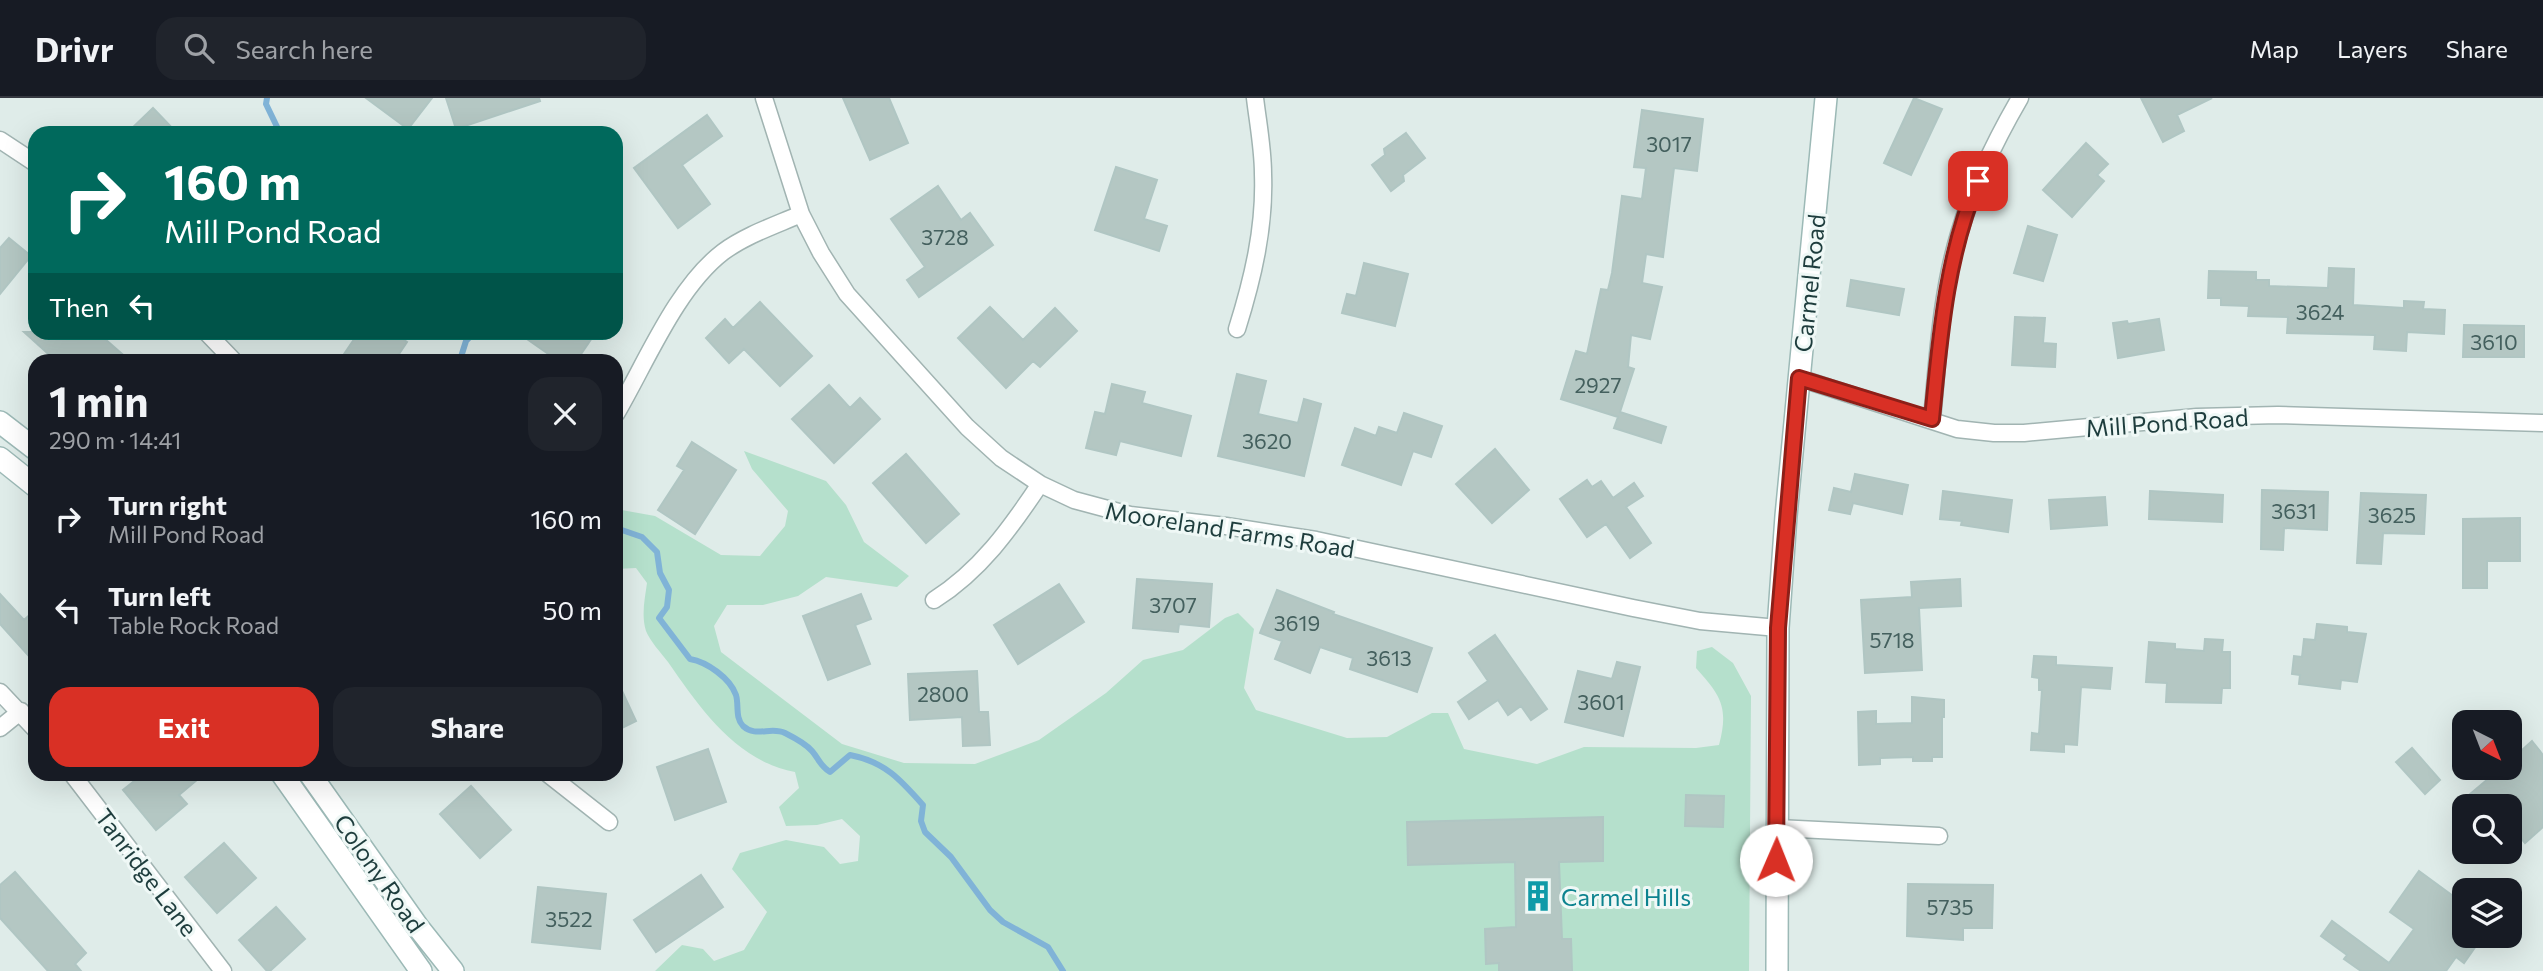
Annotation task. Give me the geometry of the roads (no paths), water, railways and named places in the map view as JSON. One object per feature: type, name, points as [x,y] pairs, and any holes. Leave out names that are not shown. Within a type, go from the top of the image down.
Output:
[{"type":"main road","name":"Carmel Road","points":[[1777,971],[1778,628],[1826,98]]},
{"type":"main road","points":[[0,422],[28,444]]},
{"type":"main road","points":[[0,458],[28,480]]},
{"type":"main road","name":"Colony Road","points":[[287,781],[421,971]]},
{"type":"main road","name":"Colony Road","points":[[315,781],[402,905],[453,971]]},
{"type":"street","name":"Mooreland Farms Road","points":[[764,98],[801,214],[821,253],[847,294],[873,326],[967,427],[1001,458],[1040,484],[1074,500],[1130,515],[1316,540],[1700,621],[1778,628]]},
{"type":"street","points":[[1237,329],[1255,270],[1262,221],[1264,173],[1255,98]]},
{"type":"street","points":[[1932,419],[1946,292],[1958,236],[1985,164],[2020,98]]},
{"type":"street","points":[[0,140],[28,158]]},
{"type":"street","points":[[623,401],[675,308],[706,267],[738,242],[801,214]]},
{"type":"street","points":[[214,340],[227,354]]},
{"type":"street","name":"Mill Pond Road","points":[[1799,378],[1957,429],[1994,433],[2024,433],[2197,417],[2278,415],[2543,422]]},
{"type":"street","points":[[934,600],[977,566],[999,544],[1040,484]]},
{"type":"street","points":[[0,692],[28,720]]},
{"type":"street","points":[[0,729],[21,711]]},
{"type":"street","name":"Tanridge Lane","points":[[77,781],[223,971]]},
{"type":"street","points":[[557,781],[609,822]]},
{"type":"street","points":[[1776,828],[1939,836]]},
{"type":"waterway","points":[[267,98],[266,104],[277,126]]},
{"type":"waterway","points":[[462,354],[467,340]]},
{"type":"waterway","points":[[623,530],[642,537],[657,552],[660,573],[669,590],[667,607],[659,618],[690,659],[710,667],[729,683],[736,695],[738,715],[743,726],[753,731],[780,731],[788,735],[809,748],[830,772],[850,755],[873,762],[891,773],[923,805],[921,821],[925,832],[951,857],[990,910],[1003,922],[1048,947],[1063,971]]},
{"type":"place","name":"Carmel Hills","points":[[1538,896]]}]
